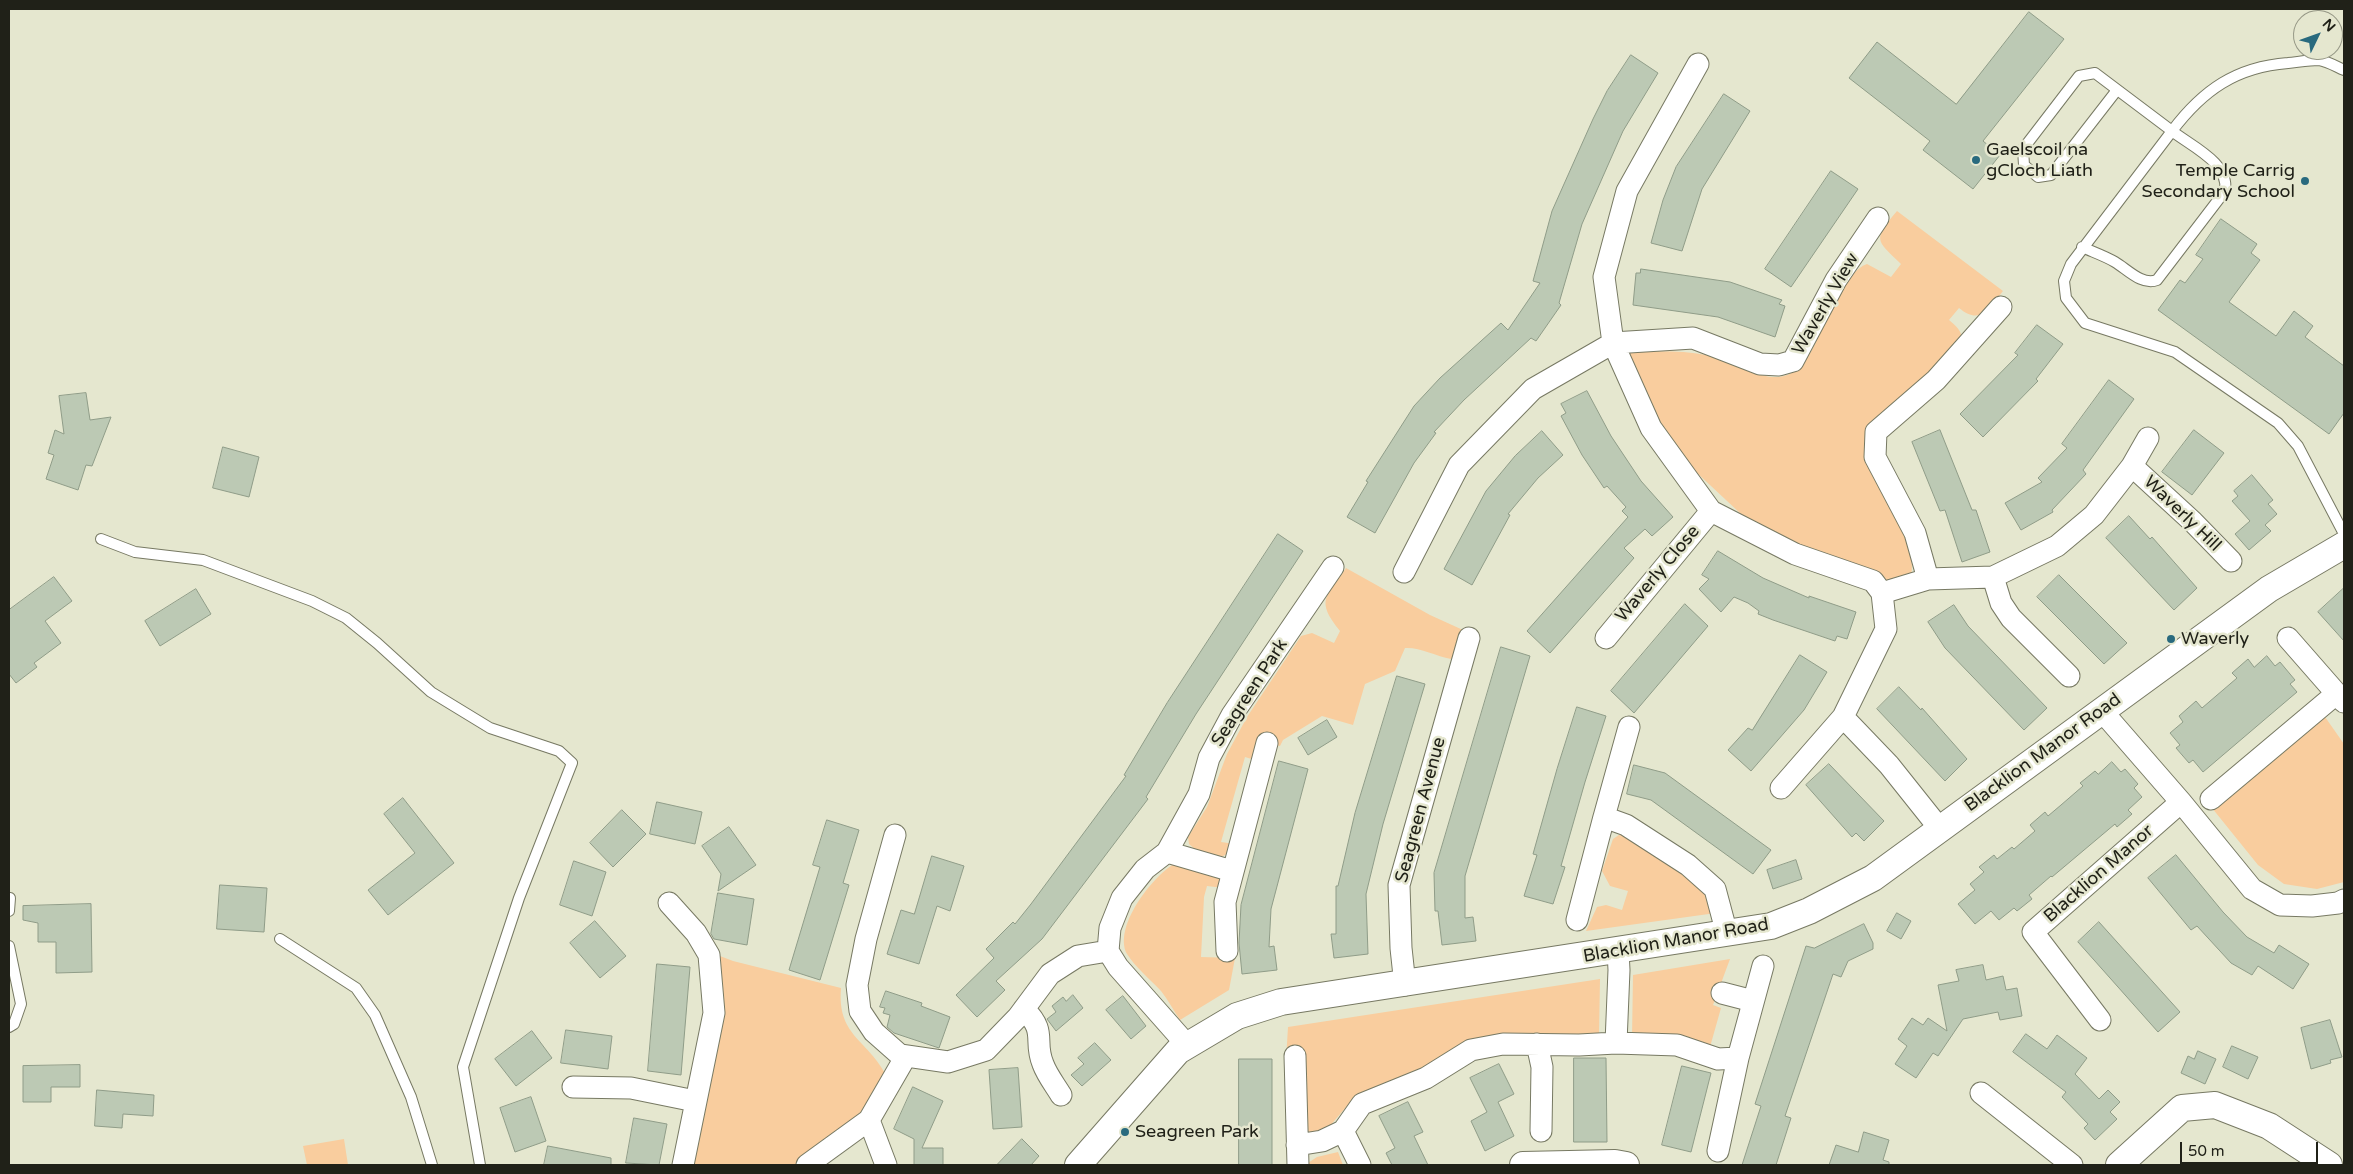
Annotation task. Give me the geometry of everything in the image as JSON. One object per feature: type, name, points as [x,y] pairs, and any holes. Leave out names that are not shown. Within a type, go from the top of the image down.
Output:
[{"type":"street","points":[[1698,64],[1627,190],[1604,277],[1613,343],[1651,428],[1711,511],[1795,554],[1873,581],[1882,594],[1886,629],[1842,717],[1781,788]]},
{"type":"street","name":"Waverly View","points":[[1613,343],[1693,338],[1760,364],[1779,365],[1793,361],[1836,280],[1878,218]]},
{"type":"street","points":[[1928,579],[1916,532],[1876,457],[1876,432],[1936,380],[2001,307]]},
{"type":"street","points":[[1404,572],[1459,465],[1532,389],[1613,343]]},
{"type":"street","name":"Waverly Hill","points":[[1882,594],[1928,579],[1993,577],[2057,546],[2094,515],[2132,466],[2148,438]]},
{"type":"street","name":"Waverly Hill","points":[[2132,466],[2193,522],[2231,562]]},
{"type":"street","name":"Waverly Close","points":[[1606,638],[1711,511]]},
{"type":"street","name":"Blacklion Manor Road","points":[[1078,1165],[1178,1051],[1237,1016],[1281,1002],[1405,985],[1771,926],[1809,911],[1873,878],[2269,589],[2344,545]]},
{"type":"street","name":"Seagreen Park","points":[[1108,951],[1110,928],[1122,898],[1146,869],[1167,852],[1199,794],[1209,758],[1232,714],[1333,567]]},
{"type":"street","points":[[1993,577],[2001,603],[2011,618],[2069,676]]},
{"type":"street","name":"Seagreen Avenue","points":[[1405,985],[1400,948],[1399,885],[1469,638]]},
{"type":"street","points":[[2211,799],[2340,698],[2288,638]]},
{"type":"street","points":[[2101,710],[2181,802],[2252,889],[2280,905],[2312,906],[2338,903],[2344,900]]},
{"type":"street","points":[[1842,717],[1889,765],[1940,828]]},
{"type":"street","points":[[1577,920],[1629,727]]},
{"type":"street","points":[[1227,951],[1224,902],[1267,743]]},
{"type":"street","name":"Blacklion Manor","points":[[2100,1020],[2033,932],[2181,802]]},
{"type":"street","points":[[1604,817],[1634,830],[1688,866],[1715,889],[1727,934]]},
{"type":"street","points":[[895,835],[866,939],[857,985],[860,1011],[874,1032],[900,1055],[948,1062],[986,1050],[1024,1009],[1050,974],[1078,956],[1108,951],[1118,967],[1187,1045]]},
{"type":"street","points":[[1167,852],[1232,870]]},
{"type":"street","points":[[668,903],[696,933],[709,955],[714,1013],[683,1165]]},
{"type":"street","points":[[1616,1043],[1618,951]]},
{"type":"street","points":[[1718,1151],[1738,1058],[1762,966]]},
{"type":"street","points":[[1722,993],[1753,1001]]},
{"type":"street","points":[[1024,1009],[1034,1019],[1040,1034],[1042,1063],[1060,1096]]},
{"type":"street","points":[[1295,1056],[1297,1155],[1342,1131],[1362,1104],[1426,1078],[1471,1050],[1503,1044],[1616,1043],[1677,1045],[1718,1059],[1738,1058]]},
{"type":"street","points":[[1537,1044],[1542,1066],[1541,1131]]},
{"type":"street","points":[[807,1165],[869,1120],[906,1056]]},
{"type":"street","points":[[573,1087],[630,1088],[695,1101]]},
{"type":"street","points":[[1981,1094],[2072,1165]]},
{"type":"street","points":[[2119,1165],[2182,1108],[2215,1105],[2269,1126],[2329,1165]]},
{"type":"street","points":[[869,1120],[886,1165]]},
{"type":"street","points":[[1342,1131],[1360,1165]]},
{"type":"street","points":[[1523,1165],[1615,1163],[1626,1165]]},
{"type":"lane","points":[[2344,70],[2320,60],[2257,67],[2224,81],[2204,95],[2172,131],[2082,247],[2071,264],[2064,281],[2066,298],[2085,323],[2175,352],[2278,424],[2298,446],[2344,534]]},
{"type":"lane","points":[[2082,247],[2115,262],[2145,281],[2152,282],[2163,275],[2225,191],[2227,182],[2216,163],[2095,73],[2079,76],[2023,149],[2024,165],[2038,178],[2051,175],[2117,90]]},
{"type":"lane","points":[[101,539],[135,552],[203,560],[312,601],[346,618],[431,692],[490,728],[560,751],[572,763],[519,898],[463,1067],[480,1165]]},
{"type":"lane","points":[[9,911],[10,898]]},
{"type":"lane","points":[[280,940],[356,988],[366,1001],[375,1015],[411,1097],[432,1165]]},
{"type":"lane","points":[[9,946],[21,1004],[14,1024],[9,1027]]},
{"type":"shaded area","points":[[1897,211],[2003,291],[1989,309],[1979,315],[1967,313],[1959,308],[1949,320],[1961,333],[1961,344],[1875,423],[1866,437],[1864,447],[1867,461],[1896,513],[1905,536],[1911,560],[1912,570],[1910,578],[1885,584],[1774,536],[1741,514],[1681,458],[1656,421],[1627,362],[1630,352],[1697,353],[1766,376],[1779,377],[1791,373],[1803,363],[1814,346],[1843,287],[1859,269],[1867,264],[1891,277],[1901,264],[1886,249],[1880,239],[1884,228]]},
{"type":"shaded area","points":[[1346,568],[1430,615],[1463,630],[1455,656],[1451,659],[1422,650],[1405,648],[1395,671],[1365,684],[1353,725],[1322,716],[1283,740],[1280,746],[1263,742],[1258,761],[1245,757],[1221,842],[1235,844],[1229,853],[1221,857],[1197,851],[1189,844],[1188,837],[1207,807],[1227,754],[1247,717],[1301,636],[1312,633],[1334,643],[1340,631],[1328,612],[1326,599]]},
{"type":"shaded area","points":[[2323,714],[2344,744],[2344,882],[2317,889],[2284,884],[2258,865],[2212,808]]},
{"type":"shaded area","points":[[1619,835],[1630,836],[1701,884],[1716,913],[1586,931],[1597,907],[1606,905],[1622,910],[1628,891],[1610,886],[1602,871],[1613,839]]},
{"type":"shaded area","points":[[1174,864],[1219,877],[1224,888],[1207,886],[1204,897],[1201,957],[1235,958],[1229,990],[1180,1020],[1161,991],[1130,959],[1124,943],[1125,930],[1137,904],[1155,880]]},
{"type":"shaded area","points":[[712,953],[733,961],[841,988],[841,1004],[848,1027],[885,1073],[866,1111],[796,1165],[691,1165]]},
{"type":"shaded area","points":[[1730,959],[1713,1005],[1721,1008],[1710,1047],[1632,1038],[1633,975]]},
{"type":"shaded area","points":[[1600,979],[1599,1036],[1437,1062],[1353,1099],[1329,1127],[1318,1133],[1305,1131],[1286,1060],[1288,1027]]},
{"type":"shaded area","points":[[344,1139],[348,1165],[307,1165],[303,1146]]},
{"type":"shaded area","points":[[1338,1152],[1343,1165],[1305,1165],[1317,1157]]},
{"type":"building","points":[[2029,12],[2064,39],[1983,141],[2000,155],[1973,189],[1923,150],[1930,141],[1849,78],[1877,42],[1956,104]]},
{"type":"building","points":[[1631,55],[1658,73],[1623,131],[1582,224],[1559,303],[1561,305],[1536,341],[1531,338],[1464,400],[1434,432],[1436,433],[1414,463],[1375,533],[1347,517],[1368,482],[1366,481],[1414,406],[1440,378],[1501,323],[1508,330],[1540,283],[1533,281],[1552,211],[1607,91]]},
{"type":"building","points":[[1724,94],[1750,111],[1702,189],[1682,251],[1651,243],[1663,200],[1676,167]]},
{"type":"building","points":[[1831,171],[1858,189],[1791,287],[1765,269]]},
{"type":"building","points":[[2221,219],[2257,244],[2251,253],[2260,260],[2229,302],[2276,336],[2294,311],[2313,326],[2305,337],[2344,366],[2344,413],[2329,434],[2158,310],[2180,280],[2185,283],[2203,259],[2196,255]]},
{"type":"building","points":[[1641,269],[1730,282],[1782,300],[1779,304],[1785,306],[1775,337],[1718,317],[1633,305],[1636,273],[1640,273]]},
{"type":"building","points":[[2037,325],[2063,344],[2036,379],[2038,381],[1983,437],[1960,414],[2018,355],[2015,353]]},
{"type":"building","points":[[2109,380],[2134,399],[2083,470],[2086,474],[2052,510],[2053,512],[2021,530],[2005,503],[2042,482],[2038,478],[2067,448],[2062,444]]},
{"type":"building","points":[[1587,391],[1611,436],[1641,481],[1673,517],[1652,536],[1645,529],[1624,548],[1634,558],[1550,653],[1527,631],[1628,517],[1622,511],[1626,507],[1607,486],[1604,488],[1582,455],[1561,416],[1566,413],[1561,404]]},
{"type":"building","points":[[86,393],[90,420],[111,417],[92,466],[86,465],[78,490],[46,479],[54,455],[48,453],[55,430],[64,434],[59,396]]},
{"type":"building","points":[[1940,430],[1972,510],[1976,510],[1990,552],[1962,562],[1945,510],[1940,511],[1912,442]]},
{"type":"building","points":[[2194,430],[2224,453],[2192,495],[2162,472]]},
{"type":"building","points":[[1542,431],[1563,455],[1538,478],[1508,514],[1510,515],[1472,585],[1444,569],[1486,491],[1515,456]]},
{"type":"building","points":[[223,447],[259,457],[249,497],[213,488]]},
{"type":"building","points":[[2252,475],[2273,500],[2268,504],[2277,514],[2265,525],[2271,531],[2249,550],[2235,534],[2250,521],[2232,501],[2238,496],[2234,491]]},
{"type":"building","points":[[2129,516],[2150,539],[2152,537],[2197,588],[2174,610],[2106,538]]},
{"type":"building","points":[[1278,534],[1303,551],[1196,714],[1146,797],[1148,799],[1042,939],[996,981],[1005,990],[977,1017],[956,995],[994,958],[986,949],[1013,922],[1015,924],[1126,776],[1124,775],[1167,703]]},
{"type":"building","points":[[1718,551],[1763,578],[1809,598],[1809,596],[1856,612],[1847,639],[1837,636],[1835,641],[1773,620],[1758,614],[1759,611],[1748,603],[1734,597],[1721,612],[1699,589],[1709,579],[1702,575]]},
{"type":"building","points":[[2059,575],[2127,643],[2104,664],[2037,597]]},
{"type":"building","points":[[54,577],[72,601],[45,621],[61,643],[34,663],[37,667],[16,683],[9,674],[9,610]]},
{"type":"building","points":[[2344,588],[2344,641],[2318,612]]},
{"type":"building","points":[[196,589],[211,614],[160,646],[145,621]]},
{"type":"building","points":[[1685,604],[1708,626],[1634,713],[1611,691]]},
{"type":"building","points":[[1954,605],[1968,626],[2047,708],[2024,730],[1945,648],[1928,622]]},
{"type":"building","points":[[1501,647],[1530,656],[1465,876],[1465,918],[1473,917],[1476,941],[1442,945],[1438,911],[1435,911],[1434,873]]},
{"type":"building","points":[[1800,655],[1827,672],[1804,710],[1751,771],[1728,750],[1748,728],[1752,730]]},
{"type":"building","points":[[2267,656],[2275,666],[2280,662],[2295,680],[2290,684],[2297,692],[2203,772],[2193,760],[2189,763],[2176,748],[2180,745],[2170,733],[2183,722],[2179,716],[2196,701],[2202,708],[2237,678],[2232,673],[2248,659],[2254,667]]},
{"type":"building","points":[[1397,676],[1425,684],[1383,824],[1366,894],[1368,954],[1334,958],[1331,934],[1336,934],[1336,886],[1338,886],[1355,813]]},
{"type":"building","points":[[1899,687],[1921,710],[1922,708],[1967,759],[1945,781],[1877,709]]},
{"type":"building","points":[[1577,707],[1606,716],[1561,866],[1565,867],[1553,904],[1524,896],[1537,855],[1533,854]]},
{"type":"building","points":[[1327,720],[1337,737],[1308,755],[1298,738]]},
{"type":"building","points":[[1279,761],[1308,769],[1271,909],[1269,947],[1274,946],[1277,970],[1242,974],[1239,943],[1241,905]]},
{"type":"building","points":[[2112,762],[2121,772],[2125,769],[2138,784],[2134,788],[2142,797],[2128,810],[2132,814],[2117,827],[2115,824],[2051,876],[2029,895],[2032,899],[2017,911],[2014,908],[1999,920],[1991,911],[1975,924],[1958,904],[1975,890],[1970,884],[1984,872],[1979,867],[1994,855],[1997,859],[2012,847],[2014,849],[2035,831],[2030,825],[2045,812],[2048,816],[2083,786],[2080,783],[2095,771],[2098,774]]},
{"type":"building","points":[[1829,764],[1884,821],[1864,841],[1856,833],[1852,837],[1806,785]]},
{"type":"building","points":[[1634,765],[1665,773],[1771,850],[1753,874],[1651,800],[1627,794]]},
{"type":"building","points":[[403,798],[454,863],[388,915],[368,890],[415,853],[384,814]]},
{"type":"building","points":[[657,802],[702,812],[695,844],[650,834]]},
{"type":"building","points":[[622,810],[646,834],[613,867],[590,843]]},
{"type":"building","points":[[827,820],[859,830],[843,883],[849,885],[820,980],[789,970],[820,867],[813,865]]},
{"type":"building","points":[[729,827],[756,865],[718,891],[721,874],[702,846]]},
{"type":"building","points":[[2176,855],[2223,912],[2247,937],[2274,953],[2279,945],[2309,964],[2293,989],[2258,966],[2252,975],[2231,963],[2197,926],[2191,930],[2148,878]]},
{"type":"building","points":[[932,856],[964,866],[950,911],[937,906],[919,964],[887,954],[901,910],[914,914]]},
{"type":"building","points":[[1796,860],[1802,879],[1773,889],[1767,870]]},
{"type":"building","points":[[574,861],[606,872],[592,916],[560,905]]},
{"type":"building","points":[[220,885],[267,888],[264,932],[217,929]]},
{"type":"building","points":[[718,893],[754,899],[747,945],[714,939],[711,934]]},
{"type":"building","points":[[91,904],[92,972],[56,973],[56,942],[38,942],[38,923],[23,920],[23,906]]},
{"type":"building","points":[[1897,913],[1911,921],[1901,939],[1887,931]]},
{"type":"building","points":[[595,921],[626,956],[600,978],[570,943]]},
{"type":"building","points":[[2099,922],[2180,1012],[2158,1032],[2078,942]]},
{"type":"building","points":[[1864,924],[1873,943],[1873,949],[1848,961],[1841,977],[1833,974],[1785,1116],[1791,1118],[1776,1165],[1742,1165],[1761,1106],[1755,1104],[1806,946],[1814,948]]},
{"type":"building","points":[[657,964],[690,967],[681,1075],[648,1071]]},
{"type":"building","points":[[1983,965],[1986,980],[2003,976],[2006,990],[2017,988],[2022,1016],[2000,1020],[1998,1012],[1963,1019],[1938,1056],[1933,1053],[1916,1078],[1895,1064],[1907,1046],[1898,1039],[1912,1018],[1923,1025],[1928,1018],[1947,1031],[1938,985],[1959,981],[1956,970]]},
{"type":"building","points":[[886,991],[922,1003],[921,1006],[950,1017],[939,1048],[894,1033],[887,1027],[890,1015],[883,1013],[885,1008],[880,1007]]},
{"type":"building","points":[[1073,995],[1083,1008],[1056,1031],[1047,1019],[1056,1012],[1052,1006],[1063,997],[1066,1001]]},
{"type":"building","points":[[1123,996],[1146,1026],[1131,1039],[1106,1010]]},
{"type":"building","points":[[2330,1020],[2342,1057],[2330,1060],[2331,1063],[2311,1069],[2301,1028]]},
{"type":"building","points":[[566,1030],[612,1036],[608,1069],[561,1063]]},
{"type":"building","points":[[532,1031],[552,1058],[516,1086],[495,1059]]},
{"type":"building","points":[[2026,1034],[2047,1049],[2057,1035],[2087,1058],[2075,1074],[2099,1099],[2108,1090],[2120,1102],[2110,1112],[2117,1119],[2095,1140],[2084,1128],[2088,1124],[2062,1097],[2066,1092],[2013,1052]]},
{"type":"building","points":[[1095,1043],[1111,1060],[1082,1086],[1071,1075],[1084,1064],[1078,1058]]},
{"type":"building","points":[[2232,1046],[2258,1057],[2248,1079],[2223,1067]]},
{"type":"building","points":[[2198,1051],[2216,1059],[2205,1084],[2181,1073],[2188,1056],[2194,1059]]},
{"type":"building","points":[[1574,1058],[1606,1058],[1607,1142],[1574,1142]]},
{"type":"building","points":[[1239,1059],[1272,1059],[1272,1165],[1239,1165]]},
{"type":"building","points":[[1499,1064],[1514,1094],[1498,1102],[1514,1136],[1485,1151],[1471,1121],[1487,1112],[1470,1078]]},
{"type":"building","points":[[80,1065],[80,1087],[51,1087],[51,1102],[23,1102],[23,1066]]},
{"type":"building","points":[[1682,1066],[1711,1073],[1691,1152],[1662,1145]]},
{"type":"building","points":[[1018,1068],[1022,1127],[993,1129],[989,1070]]},
{"type":"building","points":[[913,1087],[943,1101],[922,1148],[943,1148],[943,1165],[914,1165],[914,1139],[894,1129]]},
{"type":"building","points":[[97,1090],[154,1095],[153,1116],[123,1114],[122,1128],[95,1126]]},
{"type":"building","points":[[531,1097],[546,1141],[515,1152],[500,1108]]},
{"type":"building","points":[[1408,1102],[1423,1132],[1414,1136],[1428,1165],[1392,1165],[1386,1153],[1395,1148],[1379,1116]]},
{"type":"building","points":[[634,1118],[667,1124],[659,1165],[626,1163]]},
{"type":"building","points":[[1864,1132],[1889,1140],[1883,1160],[1889,1162],[1889,1165],[1829,1165],[1836,1145],[1858,1152]]},
{"type":"building","points":[[1022,1139],[1039,1156],[1031,1165],[997,1165]]},
{"type":"building","points":[[548,1146],[611,1158],[611,1165],[544,1165]]},
{"type":"place","name":"Gaelscoil na gCloch Liath","points":[[1976,160]]},
{"type":"place","name":"Temple Carrig Secondary School","points":[[2305,181]]},
{"type":"place","name":"Waverly","points":[[2171,639]]},
{"type":"place","name":"Seagreen Park","points":[[1125,1132]]}]
